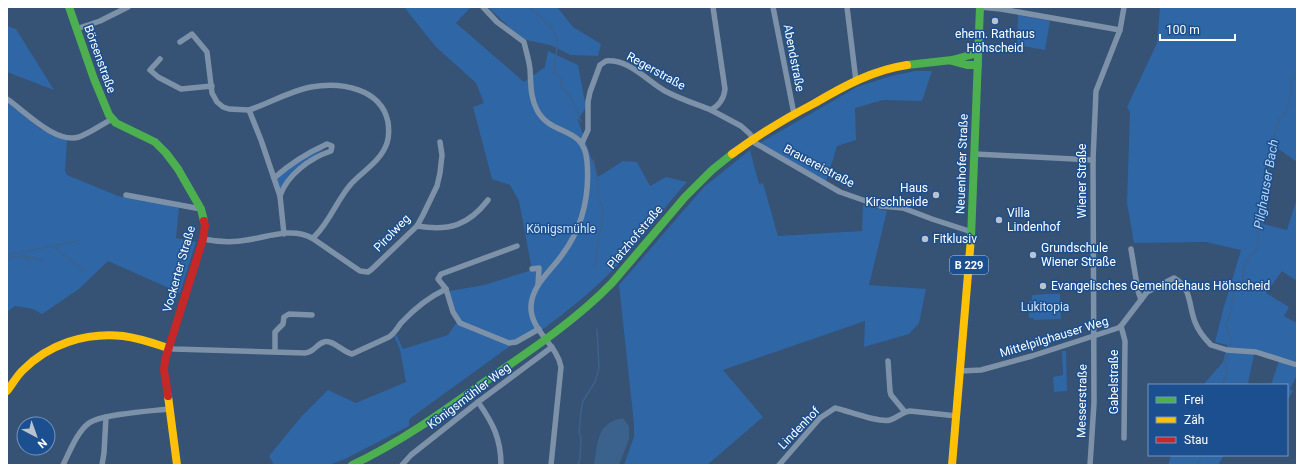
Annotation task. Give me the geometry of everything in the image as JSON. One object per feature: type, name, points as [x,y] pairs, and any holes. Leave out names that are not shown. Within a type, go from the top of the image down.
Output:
[{"type":"main road","name":"Börsenstraße","points":[[69,7],[94,80],[112,119]]},
{"type":"main road","name":"Neuenhofer Straße","points":[[952,465],[972,232],[980,7]]},
{"type":"main road","name":"Platzhofstraße","points":[[352,465],[413,432],[546,339],[581,312],[619,276],[699,182],[719,164],[752,139],[794,114],[856,81],[880,71],[911,64],[951,61],[978,53]]},
{"type":"main road","name":"Platzhofstraße","points":[[951,61],[968,65],[978,65]]},
{"type":"main road","name":"Vockerter Straße","points":[[112,119],[121,126],[155,142],[163,149],[178,169],[201,209],[205,225],[203,239],[168,348],[164,365],[177,465]]},
{"type":"main road","points":[[7,391],[25,369],[40,356],[59,345],[79,338],[104,334],[125,335],[149,340],[168,348]]},
{"type":"street","points":[[76,29],[100,21],[128,7]]},
{"type":"street","points":[[483,7],[497,22],[524,42],[530,68],[532,93],[537,111],[549,124],[575,136],[582,143],[586,151],[587,178],[585,205],[581,223],[562,255],[538,285],[531,307],[534,320],[554,350],[562,372],[551,465]]},
{"type":"street","points":[[711,110],[722,101],[725,89],[713,7]]},
{"type":"street","name":"Abendstraße","points":[[773,7],[794,114]]},
{"type":"street","points":[[847,7],[856,81]]},
{"type":"street","name":"Neuenhofer Straße","points":[[980,7],[1001,9],[1120,30]]},
{"type":"street","name":"Wiener Straße","points":[[1094,337],[1092,160],[1096,91],[1120,30],[1124,7]]},
{"type":"street","points":[[180,42],[192,34],[206,50],[208,54],[214,98],[223,107],[231,110],[249,110],[295,91],[310,87],[331,85],[346,86],[364,92],[374,99],[386,115],[389,126],[388,138],[384,151],[350,185],[318,234],[312,238],[299,233],[226,242],[203,239]]},
{"type":"street","points":[[160,59],[150,70],[177,88],[183,89],[212,86]]},
{"type":"street","name":"Regerstraße","points":[[582,143],[588,130],[588,96],[600,65],[606,61],[618,61],[631,67],[646,79],[666,91],[737,123],[750,134],[752,139]]},
{"type":"street","points":[[7,99],[40,125],[68,138],[82,136],[112,119]]},
{"type":"street","points":[[249,110],[280,196],[284,234]]},
{"type":"street","name":"Brauereistraße","points":[[752,139],[786,162],[840,192],[880,206],[903,208],[972,232]]},
{"type":"street","name":"Pirolweg","points":[[312,238],[360,271],[368,272],[417,226],[437,186],[441,159],[440,142]]},
{"type":"street","points":[[274,178],[304,155],[328,144],[332,146],[331,151],[320,155],[297,172],[287,182],[280,196]]},
{"type":"street","points":[[975,154],[1092,160]]},
{"type":"street","points":[[126,196],[201,209]]},
{"type":"street","points":[[417,226],[441,228],[463,223],[475,214],[488,200]]},
{"type":"street","points":[[517,246],[441,274],[438,279],[446,289],[453,312],[460,323],[509,343],[516,342],[539,329]]},
{"type":"street","points":[[1131,249],[1138,291],[1141,300]]},
{"type":"street","points":[[532,269],[539,268],[538,285]]},
{"type":"street","name":"Mittelpilghauser Weg","points":[[961,371],[981,370],[1030,357],[1094,337],[1121,326],[1147,292],[1174,278],[1185,286],[1195,322],[1211,345],[1228,350],[1256,352],[1297,365]]},
{"type":"street","points":[[168,348],[310,352],[326,341],[333,343],[350,354],[355,353],[394,334],[402,323],[420,305],[446,289]]},
{"type":"street","points":[[275,352],[275,332],[283,324],[284,317],[289,314],[312,315]]},
{"type":"street","name":"Gabelstraße","points":[[1121,326],[1125,341],[1124,438]]},
{"type":"street","name":"Messerstraße","points":[[1090,465],[1094,403],[1094,337]]},
{"type":"street","name":"Königsmühler Weg","points":[[402,465],[410,455],[478,402],[554,350]]},
{"type":"street","points":[[888,361],[891,395],[905,412]]},
{"type":"street","points":[[478,402],[494,426],[498,440],[501,465]]},
{"type":"street","name":"Lindenhof","points":[[779,465],[820,418],[835,408],[876,419],[888,420],[910,411],[957,416]]},
{"type":"street","points":[[63,465],[84,428],[94,420],[106,417],[169,409]]},
{"type":"street","points":[[102,465],[106,417]]},
{"type":"green space","name":"Königsmühle","points":[[404,7],[471,7],[456,23],[524,82],[545,67],[548,51],[578,65],[586,107],[578,120],[598,177],[623,161],[637,162],[650,186],[666,177],[687,182],[627,255],[587,294],[542,330],[532,330],[412,417],[409,420],[409,426],[345,459],[329,465],[274,465],[269,456],[301,417],[328,390],[356,403],[406,382],[400,350],[394,336],[396,334],[403,349],[448,335],[459,319],[449,294],[450,291],[484,285],[532,270],[519,201],[510,185],[492,179],[473,107],[484,103],[476,83],[435,46]]},
{"type":"green space","points":[[488,7],[557,7],[573,27],[601,44],[598,56],[571,55],[550,45],[526,40],[513,31]]},
{"type":"green space","points":[[1160,7],[1297,7],[1297,162],[1277,148],[1264,170],[1263,224],[1287,230],[1297,198],[1297,281],[1282,271],[1266,293],[1289,307],[1284,316],[1297,323],[1297,362],[1255,350],[1248,383],[1250,384],[1204,384],[1223,362],[1227,345],[1215,342],[1241,250],[1206,242],[1134,243],[1127,203],[1130,112],[1127,107],[1157,43]]},
{"type":"green space","points":[[1018,15],[1050,21],[1045,50],[1017,45]]},
{"type":"green space","points":[[7,26],[16,29],[54,90],[7,72]]},
{"type":"green space","points":[[915,71],[932,71],[922,101],[883,100],[855,108],[856,140],[837,146],[826,182],[760,143],[857,87],[891,76]]},
{"type":"green space","points":[[7,102],[40,129],[67,139],[65,171],[67,175],[118,196],[179,207],[176,238],[196,242],[180,293],[108,261],[79,289],[42,314],[33,309],[15,306],[7,312]]},
{"type":"green space","points":[[323,148],[323,150],[305,162],[294,172],[280,188],[276,179],[278,175],[308,155]]},
{"type":"green space","points":[[750,150],[759,184],[763,183],[778,236],[862,231],[863,205],[887,211],[869,285],[926,289],[919,323],[909,334],[864,347],[865,321],[723,370],[763,417],[707,465],[624,465],[634,437],[634,424],[619,285],[704,187]]},
{"type":"green space","name":"Lukitopia","points":[[1060,294],[1061,319],[1034,320],[1033,318],[1029,318],[1029,301],[1032,301],[1032,296]]},
{"type":"green space","points":[[1062,351],[1066,351],[1067,391],[1054,392],[1053,377],[1063,375]]},
{"type":"green space","points":[[1279,361],[1297,368],[1297,375],[1290,389],[1293,391],[1288,399],[1288,384],[1271,384]]},
{"type":"green space","points":[[1171,456],[1223,456],[1218,465],[1168,465]]},
{"type":"shaded area","points":[[623,418],[629,426],[629,439],[619,465],[594,465],[598,441],[603,429],[608,424]]},
{"type":"waterway","points":[[529,7],[547,23],[554,32],[557,43],[554,72],[561,79],[561,87],[571,98],[581,122]]},
{"type":"waterway","name":"Pilghauser Bach","points":[[1229,349],[1231,339],[1226,325],[1231,312],[1233,294],[1243,280],[1244,266],[1258,246],[1258,230],[1256,226],[1259,221],[1263,191],[1269,169],[1275,132],[1279,120],[1286,112],[1291,94],[1291,80],[1297,75]]},
{"type":"waterway","points":[[593,160],[598,182],[598,198],[603,209],[595,267]]},
{"type":"waterway","points":[[54,246],[77,241]]},
{"type":"waterway","points":[[7,255],[53,246],[85,272]]},
{"type":"waterway","points":[[22,256],[30,263]]},
{"type":"waterway","points":[[7,258],[24,256],[44,261]]},
{"type":"waterway","points":[[578,465],[580,459],[581,437],[579,433],[583,401],[595,382],[599,368],[597,329]]},
{"type":"waterway","name":"Pilghauser Bach","points":[[1223,384],[1227,370],[1225,361],[1228,353]]},
{"type":"waterway","name":"Pilghauser Bach","points":[[1197,465],[1202,456]]},
{"type":"traffic: fast","points":[[69,7],[94,79],[109,115],[116,123],[155,142],[166,153],[178,169],[201,209],[204,221]]},
{"type":"traffic: fast","points":[[971,238],[980,7]]},
{"type":"traffic: fast","points":[[907,65],[952,60],[978,53]]},
{"type":"traffic: fast","points":[[952,61],[967,65],[978,65]]},
{"type":"traffic: fast","points":[[352,465],[403,437],[435,416],[534,348],[582,311],[612,283],[685,197],[712,170],[732,154]]},
{"type":"traffic: slow","points":[[732,154],[783,121],[848,85],[882,71],[907,65]]},
{"type":"traffic: slow","points":[[952,465],[971,238]]},
{"type":"traffic: slow","points":[[7,391],[22,371],[32,362],[56,347],[82,338],[109,335],[123,336],[140,339],[168,348]]},
{"type":"traffic: slow","points":[[168,396],[177,465]]},
{"type":"traffic: jam","points":[[168,396],[164,370],[165,360],[203,239],[205,225],[204,221]]},
{"type":"place","name":"ehem. Rathaus Höhscheid","points":[[995,21]]},
{"type":"place","name":"Haus Kirschheide","points":[[936,195]]},
{"type":"place","name":"Villa Lindenhof","points":[[999,220]]},
{"type":"place","name":"Fitklusiv","points":[[925,239]]},
{"type":"place","name":"Grundschule Wiener Straße","points":[[1033,255]]},
{"type":"place","name":"Evangelisches Gemeindehaus Höhscheid","points":[[1043,286]]}]
